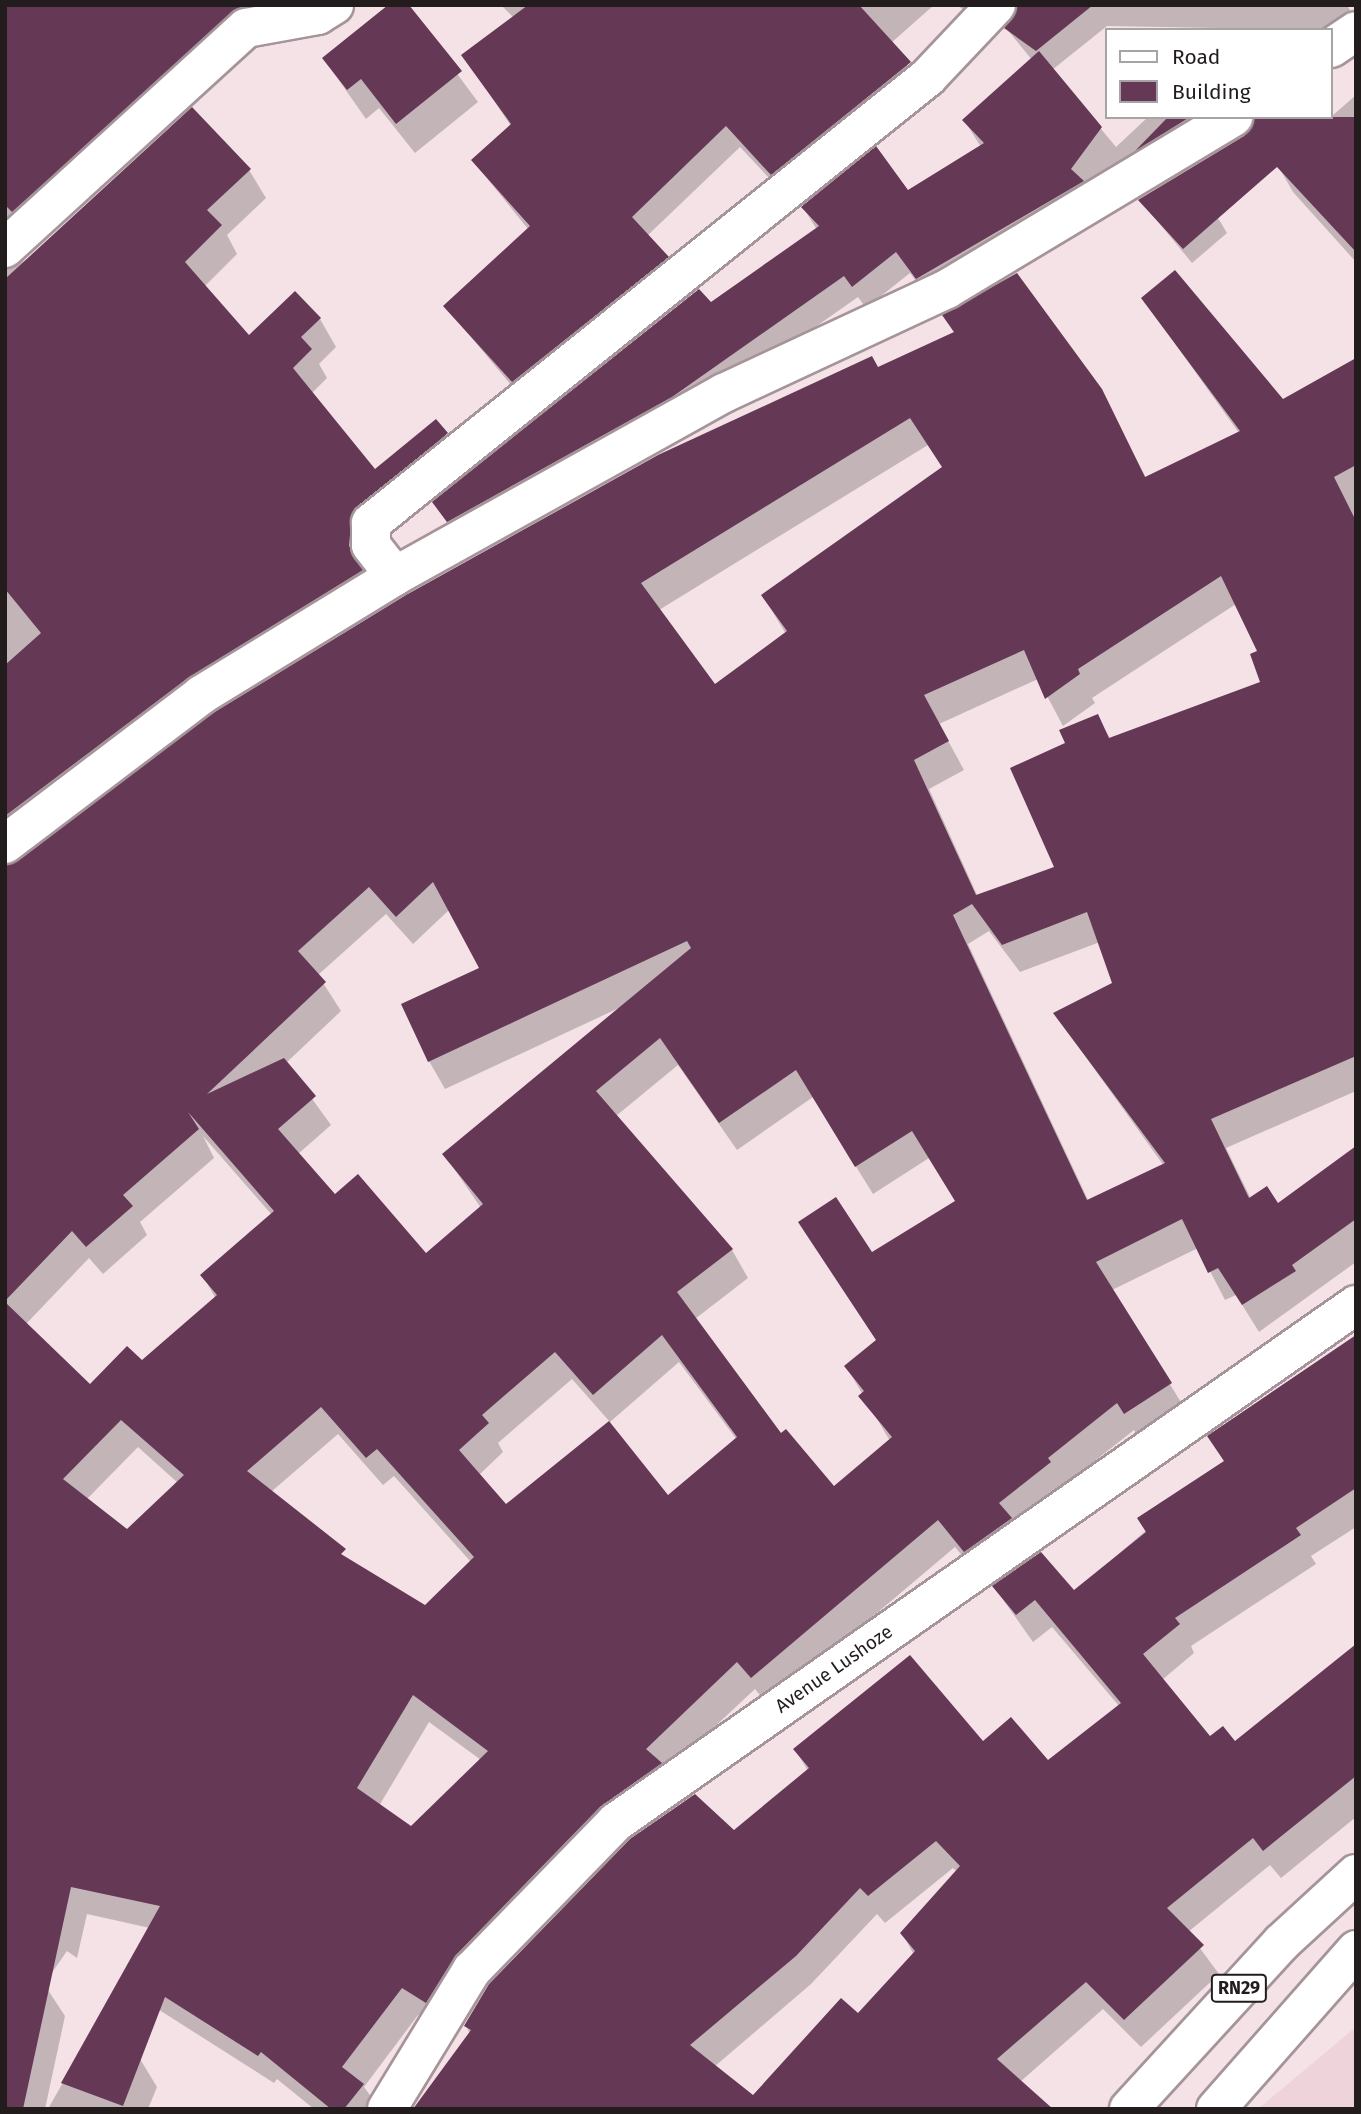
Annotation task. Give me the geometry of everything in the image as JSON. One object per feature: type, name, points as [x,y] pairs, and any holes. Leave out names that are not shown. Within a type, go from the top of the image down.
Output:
[{"type":"street","points":[[5,248],[246,28],[318,15],[334,5]]},
{"type":"street","points":[[395,576],[371,545],[371,523],[928,77],[996,5]]},
{"type":"street","points":[[1333,47],[1356,31]]},
{"type":"street","points":[[5,844],[201,695],[395,576],[724,393],[947,289],[1230,119]]},
{"type":"street","name":"Avenue Lushoze","points":[[387,2109],[472,1970],[616,1822],[1356,1305]]},
{"type":"street","name":"RN29","points":[[1129,2109],[1282,1943],[1356,1874]]},
{"type":"street","points":[[1216,2109],[1356,1950]]},
{"type":"shaded area","points":[[1356,2027],[1356,2109],[1258,2109]]},
{"type":"building","points":[[5,5],[245,5],[12,212],[5,205]]},
{"type":"building","points":[[388,5],[409,5],[462,71],[396,124],[361,79],[347,90],[322,58]]},
{"type":"building","points":[[528,5],[859,5],[911,62],[771,175],[726,126],[632,217],[669,257],[512,382],[443,306],[530,226],[471,160],[511,124],[461,55]]},
{"type":"building","points":[[1017,5],[1093,5],[1036,51],[1004,28]]},
{"type":"building","points":[[1039,51],[1102,127],[1071,169],[1084,181],[916,279],[896,252],[852,287],[844,276],[672,397],[447,522],[432,502],[699,289],[711,302],[819,226],[801,207],[876,146],[908,190],[984,143],[962,120]]},
{"type":"building","points":[[192,107],[251,169],[207,210],[222,225],[185,262],[249,335],[295,291],[321,318],[301,337],[312,349],[293,368],[375,469],[436,419],[448,433],[352,513],[349,546],[363,570],[188,678],[5,816],[5,665],[41,633],[5,589],[5,279]]},
{"type":"building","points":[[1356,117],[1356,252],[1277,167],[1183,249],[1138,200],[1244,136],[1254,119]]},
{"type":"building","points":[[1166,119],[1187,119],[1135,151]]},
{"type":"building","points":[[1175,270],[1283,399],[1356,358],[1356,465],[1334,477],[1356,521],[1356,1056],[1211,1119],[1249,1198],[1267,1186],[1278,1203],[1356,1146],[1356,1219],[1292,1265],[1296,1271],[1242,1305],[1218,1268],[1208,1273],[1182,1219],[1096,1262],[1172,1383],[1124,1414],[1117,1403],[1048,1458],[1051,1462],[999,1503],[1012,1518],[964,1552],[938,1520],[751,1678],[737,1662],[646,1749],[662,1763],[600,1807],[456,1955],[426,2003],[402,1988],[342,2067],[364,2084],[344,2109],[331,2109],[261,2052],[258,2056],[165,1997],[123,2106],[61,2083],[160,1906],[71,1887],[23,2109],[5,2109],[5,1302],[90,1384],[127,1346],[142,1360],[217,1295],[200,1275],[274,1211],[188,1112],[199,1129],[123,1195],[133,1206],[86,1247],[72,1231],[5,1301],[5,865],[213,713],[406,595],[658,455],[872,356],[878,367],[954,332],[942,315],[1017,273],[1102,389],[1145,477],[1240,431],[1141,298]],"holes":[[[910,418],[942,467],[761,595],[787,631],[715,684],[641,583]],[[1221,576],[1257,651],[1250,654],[1260,682],[1109,738],[1098,714],[1059,730],[1065,743],[1010,768],[1054,867],[976,895],[914,760],[949,741],[924,695],[1024,650],[1045,699],[1080,674],[1078,669]],[[433,882],[479,968],[401,1004],[428,1062],[687,941],[691,948],[442,1154],[483,1204],[426,1253],[358,1174],[335,1194],[278,1129],[316,1096],[284,1058],[207,1094],[326,982],[298,951],[369,887],[396,917]],[[972,904],[1002,945],[1087,912],[1112,983],[1053,1013],[1165,1163],[1087,1200],[953,915]],[[660,1038],[719,1123],[796,1070],[855,1167],[912,1131],[955,1201],[872,1252],[836,1197],[798,1222],[876,1340],[844,1366],[864,1391],[858,1396],[892,1437],[834,1486],[786,1429],[781,1433],[677,1292],[733,1249],[596,1091]],[[662,1335],[737,1437],[668,1495],[609,1421],[506,1504],[459,1450],[489,1423],[482,1415],[555,1352],[593,1395]],[[321,1407],[366,1458],[377,1449],[474,1557],[425,1605],[341,1554],[346,1549],[247,1471]],[[121,1420],[184,1475],[127,1529],[63,1479]],[[413,1695],[488,1751],[411,1826],[357,1788]]]},
{"type":"building","points":[[1356,1335],[1356,1488],[1296,1528],[1301,1535],[1175,1618],[1180,1624],[1143,1654],[1210,1736],[1223,1726],[1235,1741],[1356,1644],[1356,1776],[1263,1851],[1253,1838],[1167,1908],[1204,1945],[1124,2020],[1086,1982],[997,2059],[1053,2109],[413,2109],[471,2030],[464,2026],[489,1984],[630,1839],[695,1794],[734,1830],[809,1768],[793,1749],[910,1655],[983,1741],[1011,1717],[1048,1760],[1121,1703],[1035,1600],[1016,1615],[992,1586],[1041,1552],[1074,1590],[1146,1532],[1137,1518],[1224,1461],[1207,1436]],"holes":[[[936,1841],[960,1866],[900,1933],[915,1951],[858,2013],[841,1998],[753,2095],[690,2045],[796,1956],[860,1888],[868,1896]]]},
{"type":"waterway","points":[[154,709],[211,662]]}]
